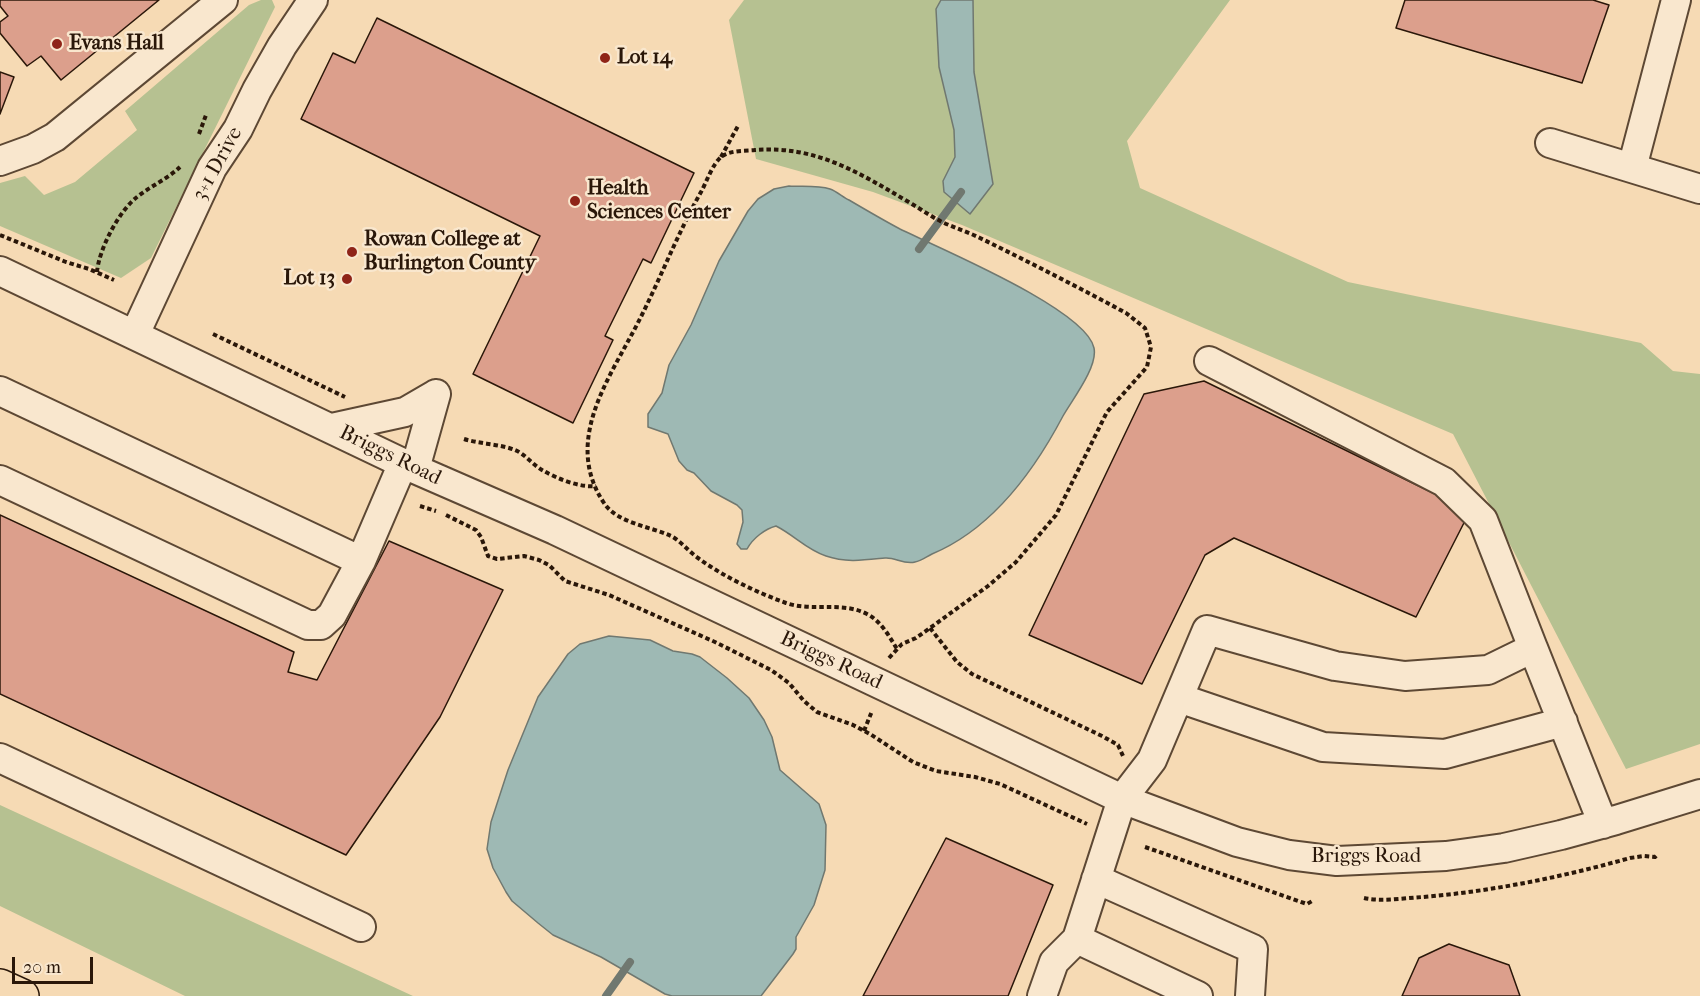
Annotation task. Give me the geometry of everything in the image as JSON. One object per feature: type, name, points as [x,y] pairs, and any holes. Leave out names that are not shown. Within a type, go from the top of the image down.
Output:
[{"type":"highway","points":[[0,986],[22,996]]},
{"type":"street","points":[[0,161],[33,149],[55,137],[224,0]]},
{"type":"street","name":"3+1 Drive","points":[[135,334],[212,168],[238,129],[256,90],[282,46],[313,0]]},
{"type":"street","points":[[1632,168],[1676,0]]},
{"type":"street","points":[[1550,143],[1700,189]]},
{"type":"street","name":"Briggs Road","points":[[3,275],[135,334],[409,466],[555,530],[1122,799],[1237,842],[1289,855],[1337,861],[1446,856],[1504,848],[1603,824],[1700,794]]},
{"type":"street","points":[[1209,361],[1444,482],[1483,520],[1603,824]]},
{"type":"street","points":[[0,391],[360,561]]},
{"type":"street","points":[[0,480],[308,624],[321,625],[332,615],[409,466],[436,394],[405,412],[332,428]]},
{"type":"street","points":[[1042,996],[1054,962],[1077,939],[1122,799],[1152,760],[1207,630],[1335,666],[1405,676],[1488,670],[1533,648]]},
{"type":"street","points":[[1179,698],[1323,747],[1445,754],[1563,723]]},
{"type":"street","points":[[0,758],[361,927]]},
{"type":"street","points":[[1096,879],[1253,950],[1250,996]]},
{"type":"street","points":[[1077,939],[1198,996]]},
{"type":"path","points":[[199,136],[206,115]]},
{"type":"path","points":[[738,126],[692,207],[643,314],[594,408],[587,434],[588,459],[596,486],[605,505],[615,515],[676,538],[698,557],[743,585],[789,604],[855,609],[868,614],[881,625],[897,649]]},
{"type":"path","points":[[721,157],[729,153],[769,149],[816,154],[843,165],[940,221],[976,236],[1126,313],[1145,328],[1150,347],[1147,367],[1107,412],[1056,515],[1016,562],[988,586],[916,638],[902,644],[889,658]]},
{"type":"path","points":[[97,272],[101,252],[125,209],[136,198],[168,178],[184,160]]},
{"type":"path","points":[[0,235],[114,280]]},
{"type":"path","points":[[213,334],[352,400]]},
{"type":"path","points":[[464,439],[516,450],[542,470],[588,487],[596,486]]},
{"type":"path","points":[[420,506],[476,530],[488,556],[497,559],[524,556],[539,560],[549,565],[565,581],[609,595],[715,642],[771,670],[789,683],[817,712],[832,719],[853,724],[913,762],[936,771],[975,777],[1000,784],[1094,827]]},
{"type":"path","points":[[930,628],[957,662],[972,674],[1102,736],[1118,745],[1124,759]]},
{"type":"path","points":[[864,731],[872,711]]},
{"type":"path","points":[[1145,847],[1307,904],[1314,900]]},
{"type":"path","points":[[1364,898],[1397,899],[1492,890],[1630,858],[1655,857],[1658,854]]},
{"type":"green space","points":[[261,0],[272,0],[275,7],[151,258],[121,278],[0,226],[0,183],[25,176],[44,195],[75,182],[137,130],[125,111],[249,5]]},
{"type":"green space","points":[[744,0],[941,0],[936,9],[939,67],[954,130],[955,157],[943,181],[944,192],[969,213],[993,184],[974,72],[973,0],[1230,0],[1127,141],[1140,188],[1348,282],[1641,343],[1673,371],[1700,374],[1700,744],[1626,769],[1453,434],[962,225],[873,192],[756,159],[729,20]]},
{"type":"green space","points":[[0,805],[413,996],[185,996],[0,906]]},
{"type":"water","points":[[941,0],[973,0],[974,72],[993,184],[970,214],[944,192],[943,181],[955,157],[954,130],[939,67],[936,9]]},
{"type":"water","points":[[789,186],[820,187],[832,190],[900,229],[1008,281],[1066,316],[1085,332],[1094,348],[1092,364],[1083,383],[1038,458],[1009,497],[974,530],[954,543],[911,563],[889,558],[841,560],[833,558],[813,550],[776,526],[760,534],[747,549],[741,549],[737,544],[743,522],[742,510],[711,491],[694,473],[687,470],[679,461],[668,434],[648,427],[648,414],[662,393],[669,365],[691,325],[719,261],[748,211],[758,199],[774,189]]},
{"type":"water","points":[[609,636],[650,640],[673,651],[692,654],[700,657],[727,678],[749,698],[764,720],[772,737],[780,770],[819,804],[826,825],[825,870],[814,905],[796,937],[796,949],[761,996],[672,996],[665,994],[601,957],[553,935],[512,901],[493,868],[487,849],[491,822],[508,770],[538,697],[568,654],[580,644]]},
{"type":"building","name":"Evans Hall","points":[[0,0],[159,0],[61,80],[41,56],[27,66],[0,33],[0,22],[8,16],[0,6]]},
{"type":"building","points":[[1405,0],[1593,0],[1609,5],[1582,83],[1396,28]]},
{"type":"building","name":"Health Sciences Center","points":[[377,18],[694,173],[651,263],[643,259],[605,336],[613,340],[573,423],[473,374],[540,236],[301,119],[333,53],[355,63]]},
{"type":"building","points":[[0,72],[14,77],[0,114]]},
{"type":"building","points":[[1204,381],[1470,511],[1416,617],[1234,538],[1205,555],[1142,684],[1029,635],[1144,394]]},
{"type":"building","points":[[0,515],[294,652],[288,672],[317,680],[389,541],[503,590],[440,717],[346,855],[0,694]]},
{"type":"building","points":[[946,838],[1053,885],[1008,996],[863,996]]},
{"type":"building","points":[[1449,944],[1509,965],[1520,996],[1402,996],[1419,958]]},
{"type":"waterway","points":[[919,249],[961,192]]},
{"type":"waterway","points":[[606,996],[630,962]]},
{"type":"place","name":"Evans Hall","points":[[57,44]]},
{"type":"place","name":"Lot 14","points":[[605,58]]},
{"type":"place","name":"Health Sciences Center","points":[[575,201]]},
{"type":"place","name":"Rowan College at Burlington County","points":[[352,252]]},
{"type":"place","name":"Lot 13","points":[[347,279]]}]
